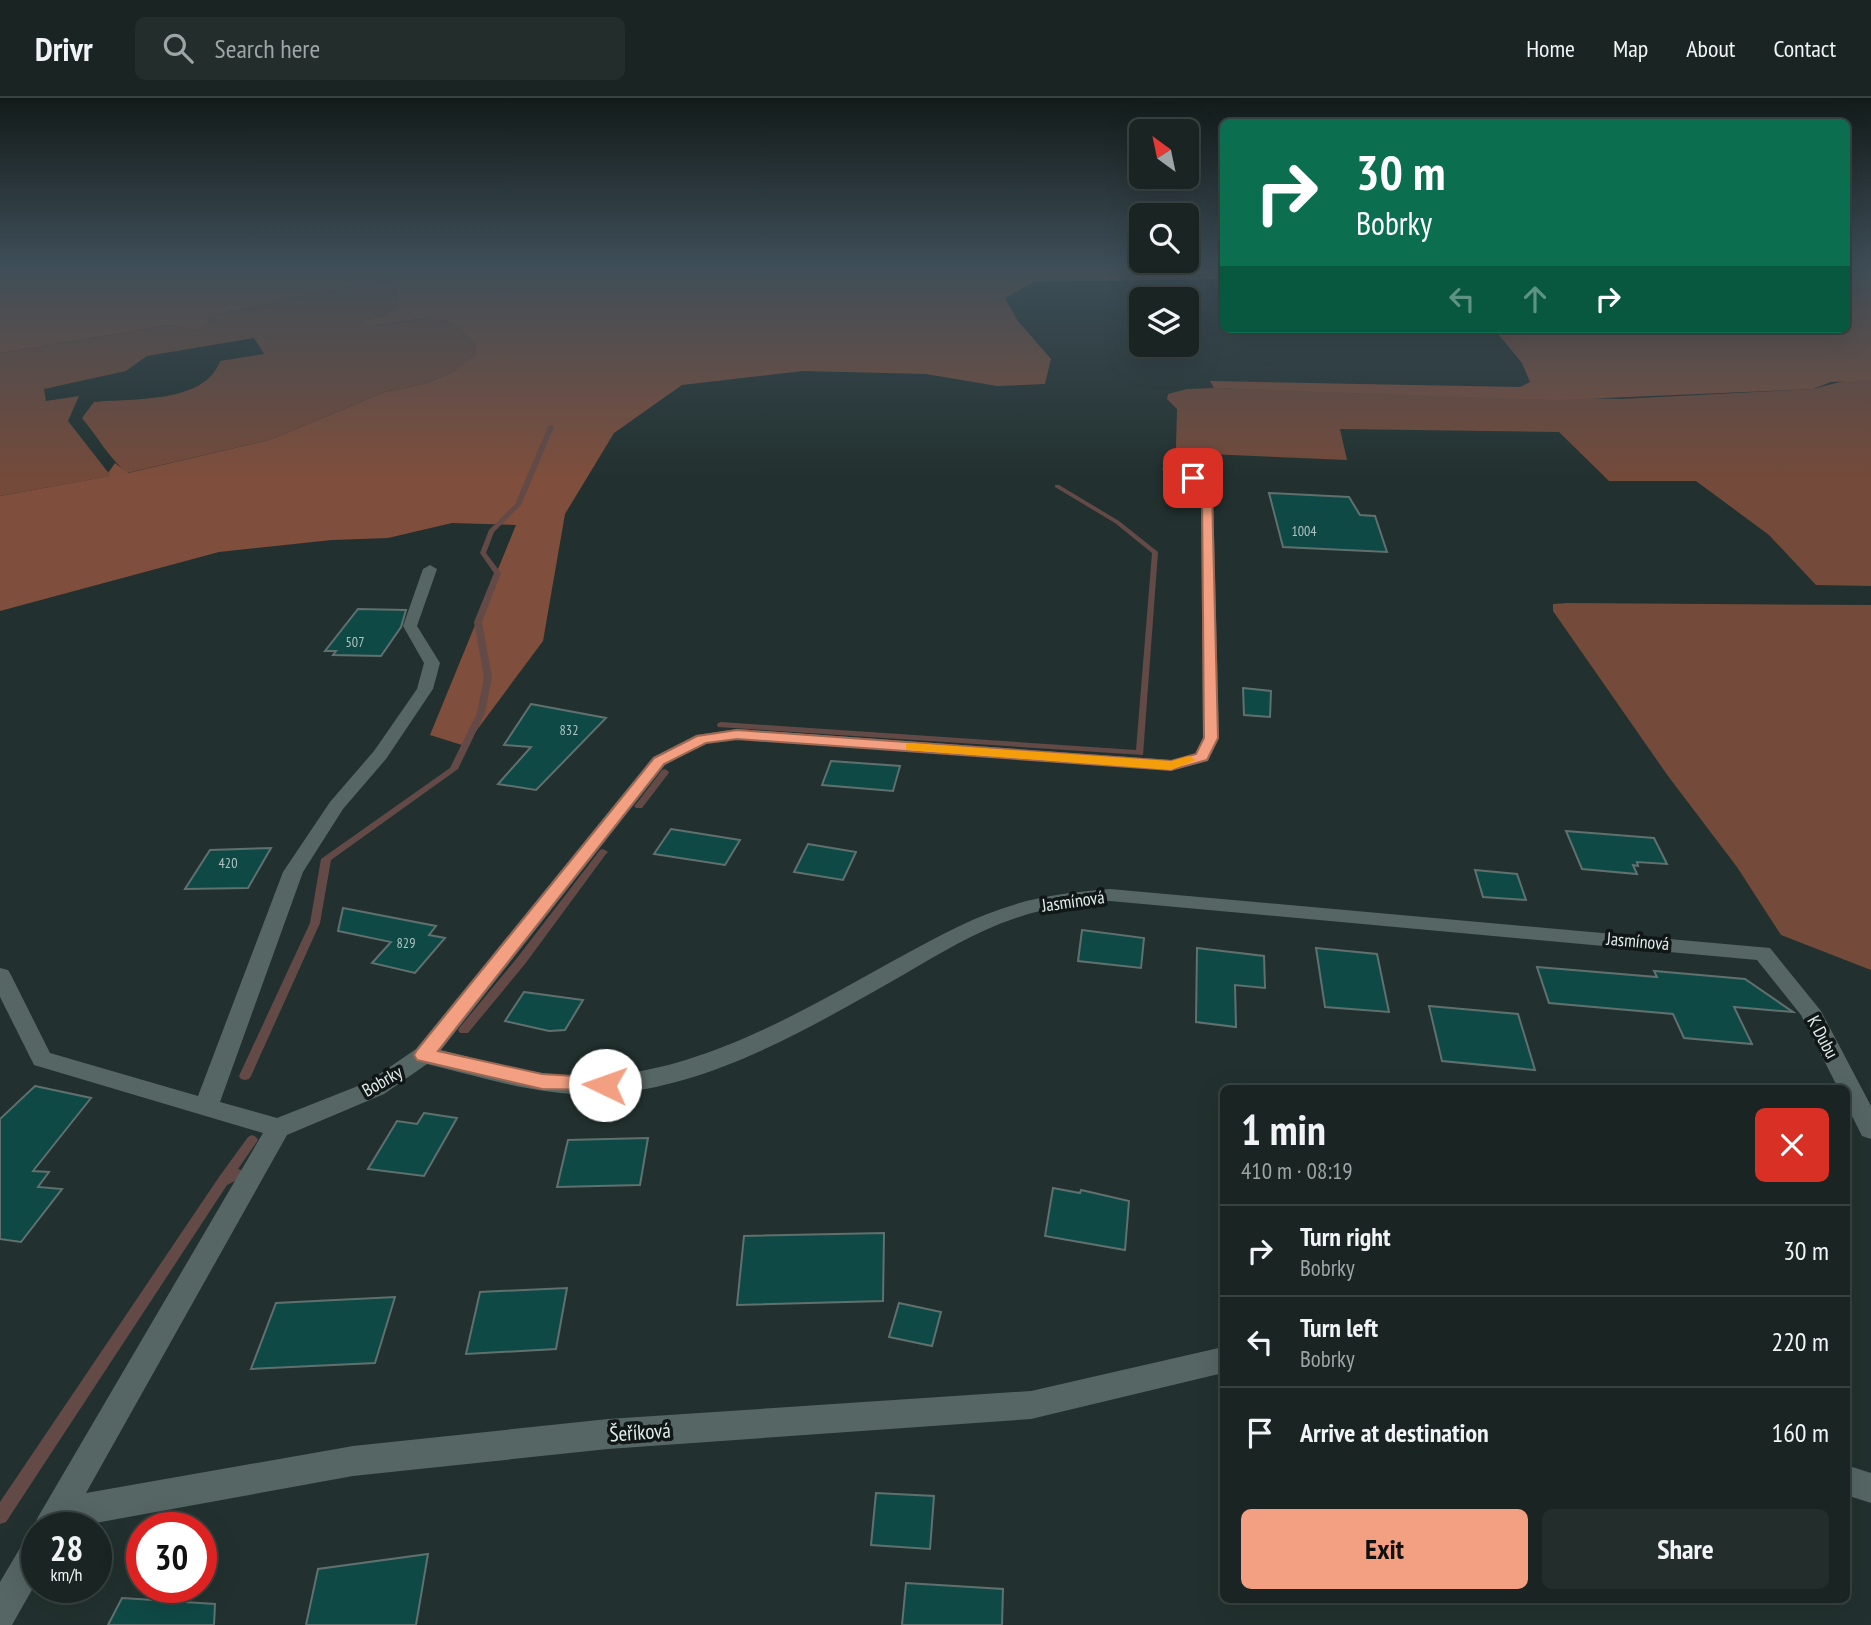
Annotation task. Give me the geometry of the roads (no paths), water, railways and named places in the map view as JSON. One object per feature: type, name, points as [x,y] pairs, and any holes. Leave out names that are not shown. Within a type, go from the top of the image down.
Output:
[{"type":"street","name":"Bobrky","points":[[278,1128],[376,1088],[424,1055],[659,761],[702,739],[737,734],[1171,765],[1202,757],[1211,738],[1207,493],[1193,478],[1168,469]]},
{"type":"street","points":[[206,1107],[293,872],[336,806],[380,755],[425,689],[432,663],[410,626],[430,569]]},
{"type":"street","name":"Jasmínová","points":[[424,1055],[542,1082],[605,1085],[666,1077],[797,1026],[965,931],[1024,908],[1110,895],[1763,953]]},
{"type":"street","name":"K Dubu","points":[[1763,953],[1810,1011],[1848,1085]]},
{"type":"street","points":[[0,975],[42,1059],[278,1128],[58,1512]]},
{"type":"street","name":"K Dubu","points":[[1850,1088],[1871,1129]]},
{"type":"street","name":"Šeříková","points":[[98,1512],[353,1461],[608,1434],[1031,1405],[1220,1361]]},
{"type":"street","points":[[1850,1481],[1871,1488]]},
{"type":"street","points":[[0,1614],[21,1577]]},
{"type":"waterway","points":[[245,1076],[315,923],[326,859],[454,769],[481,713],[488,677],[478,622],[498,573],[483,553],[491,531],[518,505],[551,427]]},
{"type":"waterway","points":[[721,725],[1140,753],[1155,552],[1117,522],[1057,486]]},
{"type":"waterway","points":[[639,806],[665,772]]},
{"type":"waterway","points":[[464,1030],[521,961],[603,852]]},
{"type":"waterway","points":[[224,1180],[252,1140]]},
{"type":"waterway","points":[[0,1516],[223,1181],[237,1174]]}]
